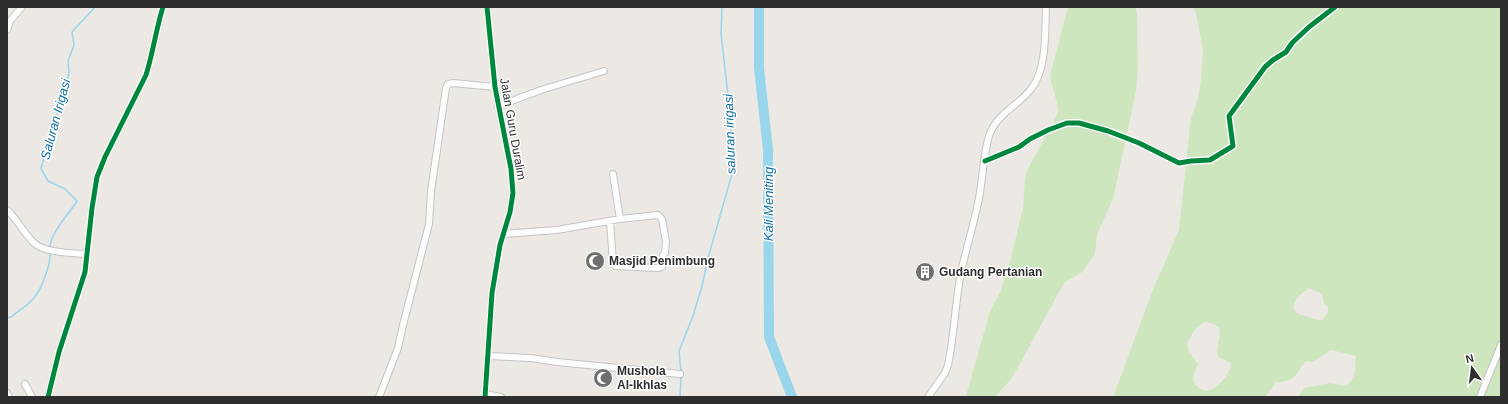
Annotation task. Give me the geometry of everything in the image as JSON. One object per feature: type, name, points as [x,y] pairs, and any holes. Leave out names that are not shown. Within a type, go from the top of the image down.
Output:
[{"type":"street","points":[[7,30],[10,22],[22,7]]},
{"type":"street","points":[[48,397],[59,358],[59,352],[85,272],[91,214],[97,177],[105,157],[146,75],[156,30],[163,7]]},
{"type":"street","name":"Jalan Guru Duralim","points":[[485,396],[492,292],[503,234],[512,203],[513,184],[495,87],[487,7]]},
{"type":"street","points":[[928,397],[945,373],[948,365],[960,278],[977,205],[989,136],[996,122],[1025,96],[1036,82],[1044,46],[1046,7]]},
{"type":"street","points":[[985,161],[1019,147],[1048,130],[1066,123],[1079,123],[1108,131],[1140,143],[1176,163],[1210,160],[1233,146],[1229,116],[1260,74],[1271,61],[1286,52],[1292,43],[1309,27],[1334,7]]},
{"type":"street","points":[[498,106],[544,89],[604,71]]},
{"type":"street","points":[[379,397],[398,348],[429,224],[431,191],[446,88],[448,84],[453,83],[495,87]]},
{"type":"street","points":[[614,174],[620,219]]},
{"type":"street","points":[[7,210],[30,240],[43,249],[87,254]]},
{"type":"street","points":[[503,234],[546,231],[620,219],[657,215],[661,217],[666,248],[662,267],[615,266],[613,263],[610,221]]},
{"type":"street","points":[[1480,397],[1501,345]]},
{"type":"street","points":[[488,356],[531,358],[557,362],[680,374]]},
{"type":"street","points":[[25,384],[32,397]]},
{"type":"street","points":[[7,393],[9,397]]},
{"type":"street","points":[[485,396],[501,397]]},
{"type":"green space","points":[[1068,7],[1135,7],[1137,13],[1138,70],[1136,91],[1113,199],[1097,234],[1095,254],[1082,272],[1064,283],[1012,378],[995,397],[967,397],[966,396],[990,311],[1000,292],[1010,262],[1023,208],[1025,178],[1028,169],[1058,113],[1050,76]]},
{"type":"green space","points":[[1193,7],[1501,7],[1501,397],[1298,397],[1304,388],[1330,383],[1346,386],[1352,380],[1356,356],[1331,350],[1312,362],[1306,361],[1292,379],[1284,382],[1276,382],[1265,397],[1113,397],[1154,287],[1179,230],[1191,118],[1198,99],[1201,79],[1203,51],[1196,12]],"holes":[[[1309,288],[1322,294],[1324,304],[1328,307],[1328,312],[1322,320],[1299,314],[1294,310],[1294,303],[1303,292]],[[1204,322],[1211,323],[1219,327],[1220,334],[1217,350],[1218,357],[1231,363],[1229,371],[1224,379],[1217,386],[1207,391],[1199,388],[1194,382],[1193,379],[1198,364],[1189,352],[1187,343],[1195,329]]]},
{"type":"waterway","name":"Saluran Irigasi","points":[[50,249],[56,231],[77,201],[65,189],[48,181],[41,169],[49,137],[65,91],[69,72],[68,61],[74,45],[72,32],[95,7]]},
{"type":"waterway","name":"saluran irigasi","points":[[681,372],[679,351],[693,316],[702,286],[710,251],[732,174],[732,141],[721,33],[722,7]]},
{"type":"waterway","name":"Kali Meniting","points":[[759,7],[759,68],[768,150],[769,337],[792,397]]},
{"type":"waterway","name":"Saluran Irigasi","points":[[7,318],[11,317],[31,302],[36,295],[47,270],[50,253]]},
{"type":"waterway","name":"saluran irigasi","points":[[680,397],[681,376]]},
{"type":"cycle path","points":[[48,397],[59,352],[85,272],[97,177],[105,157],[146,75],[163,7]]},
{"type":"cycle path","points":[[485,397],[492,293],[500,245],[510,212],[513,193],[511,169],[495,87],[487,7]]},
{"type":"cycle path","points":[[985,161],[1019,147],[1030,139],[1048,130],[1067,123],[1079,123],[1108,131],[1139,143],[1179,163],[1210,160],[1233,146],[1229,116],[1265,67],[1286,52],[1292,43],[1309,27],[1335,7]]},
{"type":"place","name":"Masjid Penimbung","points":[[595,261]]},
{"type":"place","name":"Gudang Pertanian","points":[[925,272]]},
{"type":"place","name":"Mushola Al-Ikhlas","points":[[603,378]]}]
